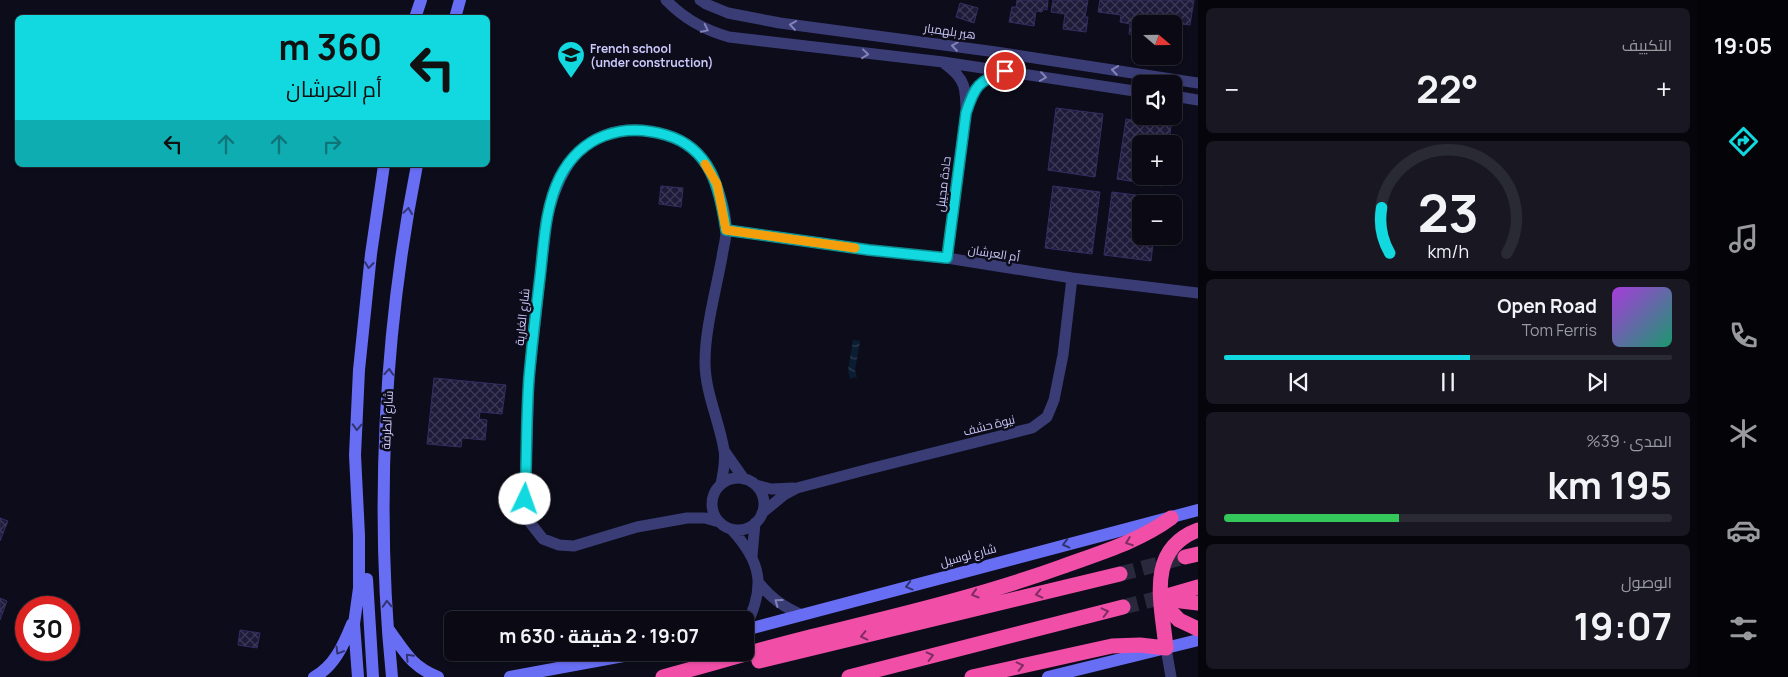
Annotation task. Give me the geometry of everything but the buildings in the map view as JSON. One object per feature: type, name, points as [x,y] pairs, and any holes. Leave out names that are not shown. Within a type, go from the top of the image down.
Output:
[{"type":"highway","points":[[663,677],[787,643],[955,601],[1034,576],[1133,541],[1171,518]]},
{"type":"highway","points":[[972,677],[1112,646],[1140,645],[1166,648],[1161,570],[1167,555],[1178,541],[1186,534],[1198,530]]},
{"type":"highway","points":[[691,677],[1120,574]]},
{"type":"highway","points":[[1164,599],[1198,587]]},
{"type":"highway","points":[[1164,599],[1198,603]]},
{"type":"highway","points":[[1164,599],[1179,620],[1198,629]]},
{"type":"highway","points":[[849,677],[1122,608]]},
{"type":"main road","points":[[416,15],[421,0]]},
{"type":"main road","points":[[451,0],[455,15]]},
{"type":"main road","points":[[455,15],[460,0]]},
{"type":"main road","points":[[358,677],[354,632],[359,588],[356,455],[359,370],[370,254],[384,167]]},
{"type":"main road","name":"شارع الطرفة","points":[[392,677],[384,536],[389,372],[402,250],[417,167]]},
{"type":"main road","name":"شارع لوسيل","points":[[754,627],[1198,510]]},
{"type":"main road","points":[[359,535],[366,568],[373,677]]},
{"type":"main road","points":[[314,677],[327,668],[334,660],[355,617]]},
{"type":"main road","points":[[388,628],[412,662],[438,677]]},
{"type":"main road","points":[[1048,677],[1198,640]]},
{"type":"main road","points":[[510,677],[596,661]]},
{"type":"street","points":[[666,0],[678,12],[695,24],[714,33],[746,41],[943,62],[1132,91]]},
{"type":"street","name":"هير بلهمبار","points":[[700,0],[728,13],[780,23],[996,52],[1198,83]]},
{"type":"street","name":"حادة مجيبل","points":[[943,62],[956,72],[965,86],[966,113]]},
{"type":"street","name":"حادة مجيبل","points":[[947,258],[966,113],[971,96],[980,83],[1005,71]]},
{"type":"street","points":[[1182,97],[1198,100]]},
{"type":"street","name":"شارع الغارية","points":[[719,522],[705,518],[687,518],[637,527],[574,546],[559,545],[543,539],[528,520],[525,499],[529,379],[546,223],[560,177],[576,153],[593,140],[611,133],[643,130],[670,136],[682,142],[702,159],[717,184],[726,230],[707,338],[705,362],[707,384],[724,452],[721,484]]},
{"type":"street","name":"أم العرشان","points":[[726,230],[869,250],[947,258],[1072,278],[1198,293]]},
{"type":"street","name":"نيوة حشف","points":[[756,485],[771,489],[797,488],[1032,428],[1047,417],[1054,400],[1061,364],[1072,278]]},
{"type":"street","name":"شارع الغارية","points":[[724,452],[744,478]]},
{"type":"street","points":[[752,556],[758,518],[763,508],[762,496],[756,485],[744,478],[730,479],[721,484],[712,500],[712,508],[719,522],[731,529],[741,540],[752,556],[760,584],[774,600],[783,607],[802,615]]},
{"type":"street","name":"نيوة حشف","points":[[758,518],[784,495],[797,488]]},
{"type":"street","name":"شارع الغارية","points":[[687,518],[712,500]]},
{"type":"street","points":[[731,529],[740,530],[748,528],[758,518]]},
{"type":"street","points":[[753,611],[760,584]]},
{"type":"street","points":[[1166,648],[1171,677]]},
{"type":"water","points":[[853,340],[860,341],[855,370],[857,377],[850,379],[848,370]]},
{"type":"tunnel","points":[[1120,574],[1185,557]]},
{"type":"tunnel","points":[[1123,607],[1167,596]]},
{"type":"slow traffic","points":[[705,164],[717,184],[726,230],[855,248]]},
{"type":"place","name":"French school (under construction)","points":[[571,79]]},
{"type":"route","points":[[525,499],[529,379],[546,223],[560,177],[576,153],[593,140],[611,133],[643,130],[670,136],[691,148],[702,159],[717,184],[726,230],[869,250],[947,258],[966,113],[971,96],[980,83],[1005,71]]}]
